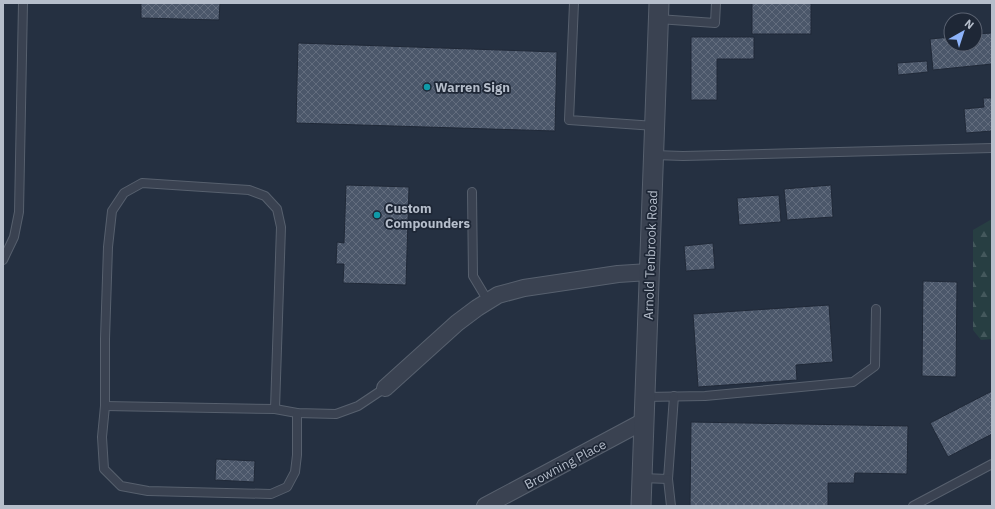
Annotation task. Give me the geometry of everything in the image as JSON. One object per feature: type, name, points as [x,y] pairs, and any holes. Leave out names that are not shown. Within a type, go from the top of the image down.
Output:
[{"type":"street","name":"Arnold Tenbrook Road","points":[[641,506],[659,11]]},
{"type":"street","points":[[386,388],[466,316],[498,295],[524,288],[618,274],[649,272]]},
{"type":"street","name":"Browning Place","points":[[485,506],[644,421]]},
{"type":"lane","points":[[3,260],[14,237],[19,212],[22,3]]},
{"type":"lane","points":[[574,3],[569,120],[655,126]]},
{"type":"lane","points":[[659,11],[715,23],[716,3]]},
{"type":"lane","points":[[654,154],[683,156],[992,148]]},
{"type":"lane","points":[[275,409],[281,227],[277,209],[265,196],[249,190],[142,184],[124,193],[112,211],[108,247],[105,339],[105,406],[102,437],[104,469],[121,486],[148,491],[271,494],[286,487],[295,472],[297,455],[297,413]]},
{"type":"lane","points":[[472,192],[473,276],[488,301]]},
{"type":"lane","points":[[645,397],[705,396],[853,382],[875,366],[876,309]]},
{"type":"lane","points":[[105,406],[275,409],[297,413],[336,414],[358,406],[386,388]]},
{"type":"lane","points":[[671,506],[668,479],[674,396]]},
{"type":"lane","points":[[913,506],[992,464]]},
{"type":"lane","points":[[642,478],[668,479]]},
{"type":"green space","points":[[992,219],[992,339],[981,340],[973,330],[973,230]]},
{"type":"building","points":[[141,3],[220,3],[219,20],[141,18]]},
{"type":"building","points":[[752,3],[811,3],[811,34],[752,34]]},
{"type":"building","points":[[992,33],[992,64],[933,70],[930,39],[943,38],[943,52],[983,52],[983,34]]},
{"type":"building","points":[[691,37],[754,37],[754,59],[717,59],[717,100],[691,100]]},
{"type":"building","name":"Warren Sign","points":[[298,43],[557,52],[555,131],[296,123]]},
{"type":"building","points":[[927,61],[928,72],[898,75],[897,63]]},
{"type":"building","points":[[983,98],[992,98],[992,131],[966,133],[964,109],[984,107]]},
{"type":"building","name":"Custom Compounders","points":[[346,185],[409,187],[406,285],[343,283],[344,264],[336,264],[337,242],[344,243]]},
{"type":"building","points":[[831,185],[833,217],[787,220],[784,189]]},
{"type":"building","points":[[779,195],[781,222],[739,225],[737,198]]},
{"type":"building","points":[[713,243],[715,269],[686,271],[684,246]]},
{"type":"building","points":[[923,281],[957,282],[956,377],[922,376]]},
{"type":"building","points":[[829,305],[833,362],[796,365],[797,380],[698,387],[693,314]]},
{"type":"building","points":[[992,391],[992,434],[948,457],[930,423]]},
{"type":"building","points":[[691,422],[908,426],[907,474],[855,473],[854,483],[828,483],[828,506],[690,506]]},
{"type":"building","points":[[216,459],[255,461],[254,482],[215,480]]},
{"type":"place","name":"Warren Sign","points":[[427,87]]},
{"type":"place","name":"Custom Compounders","points":[[377,215]]}]
